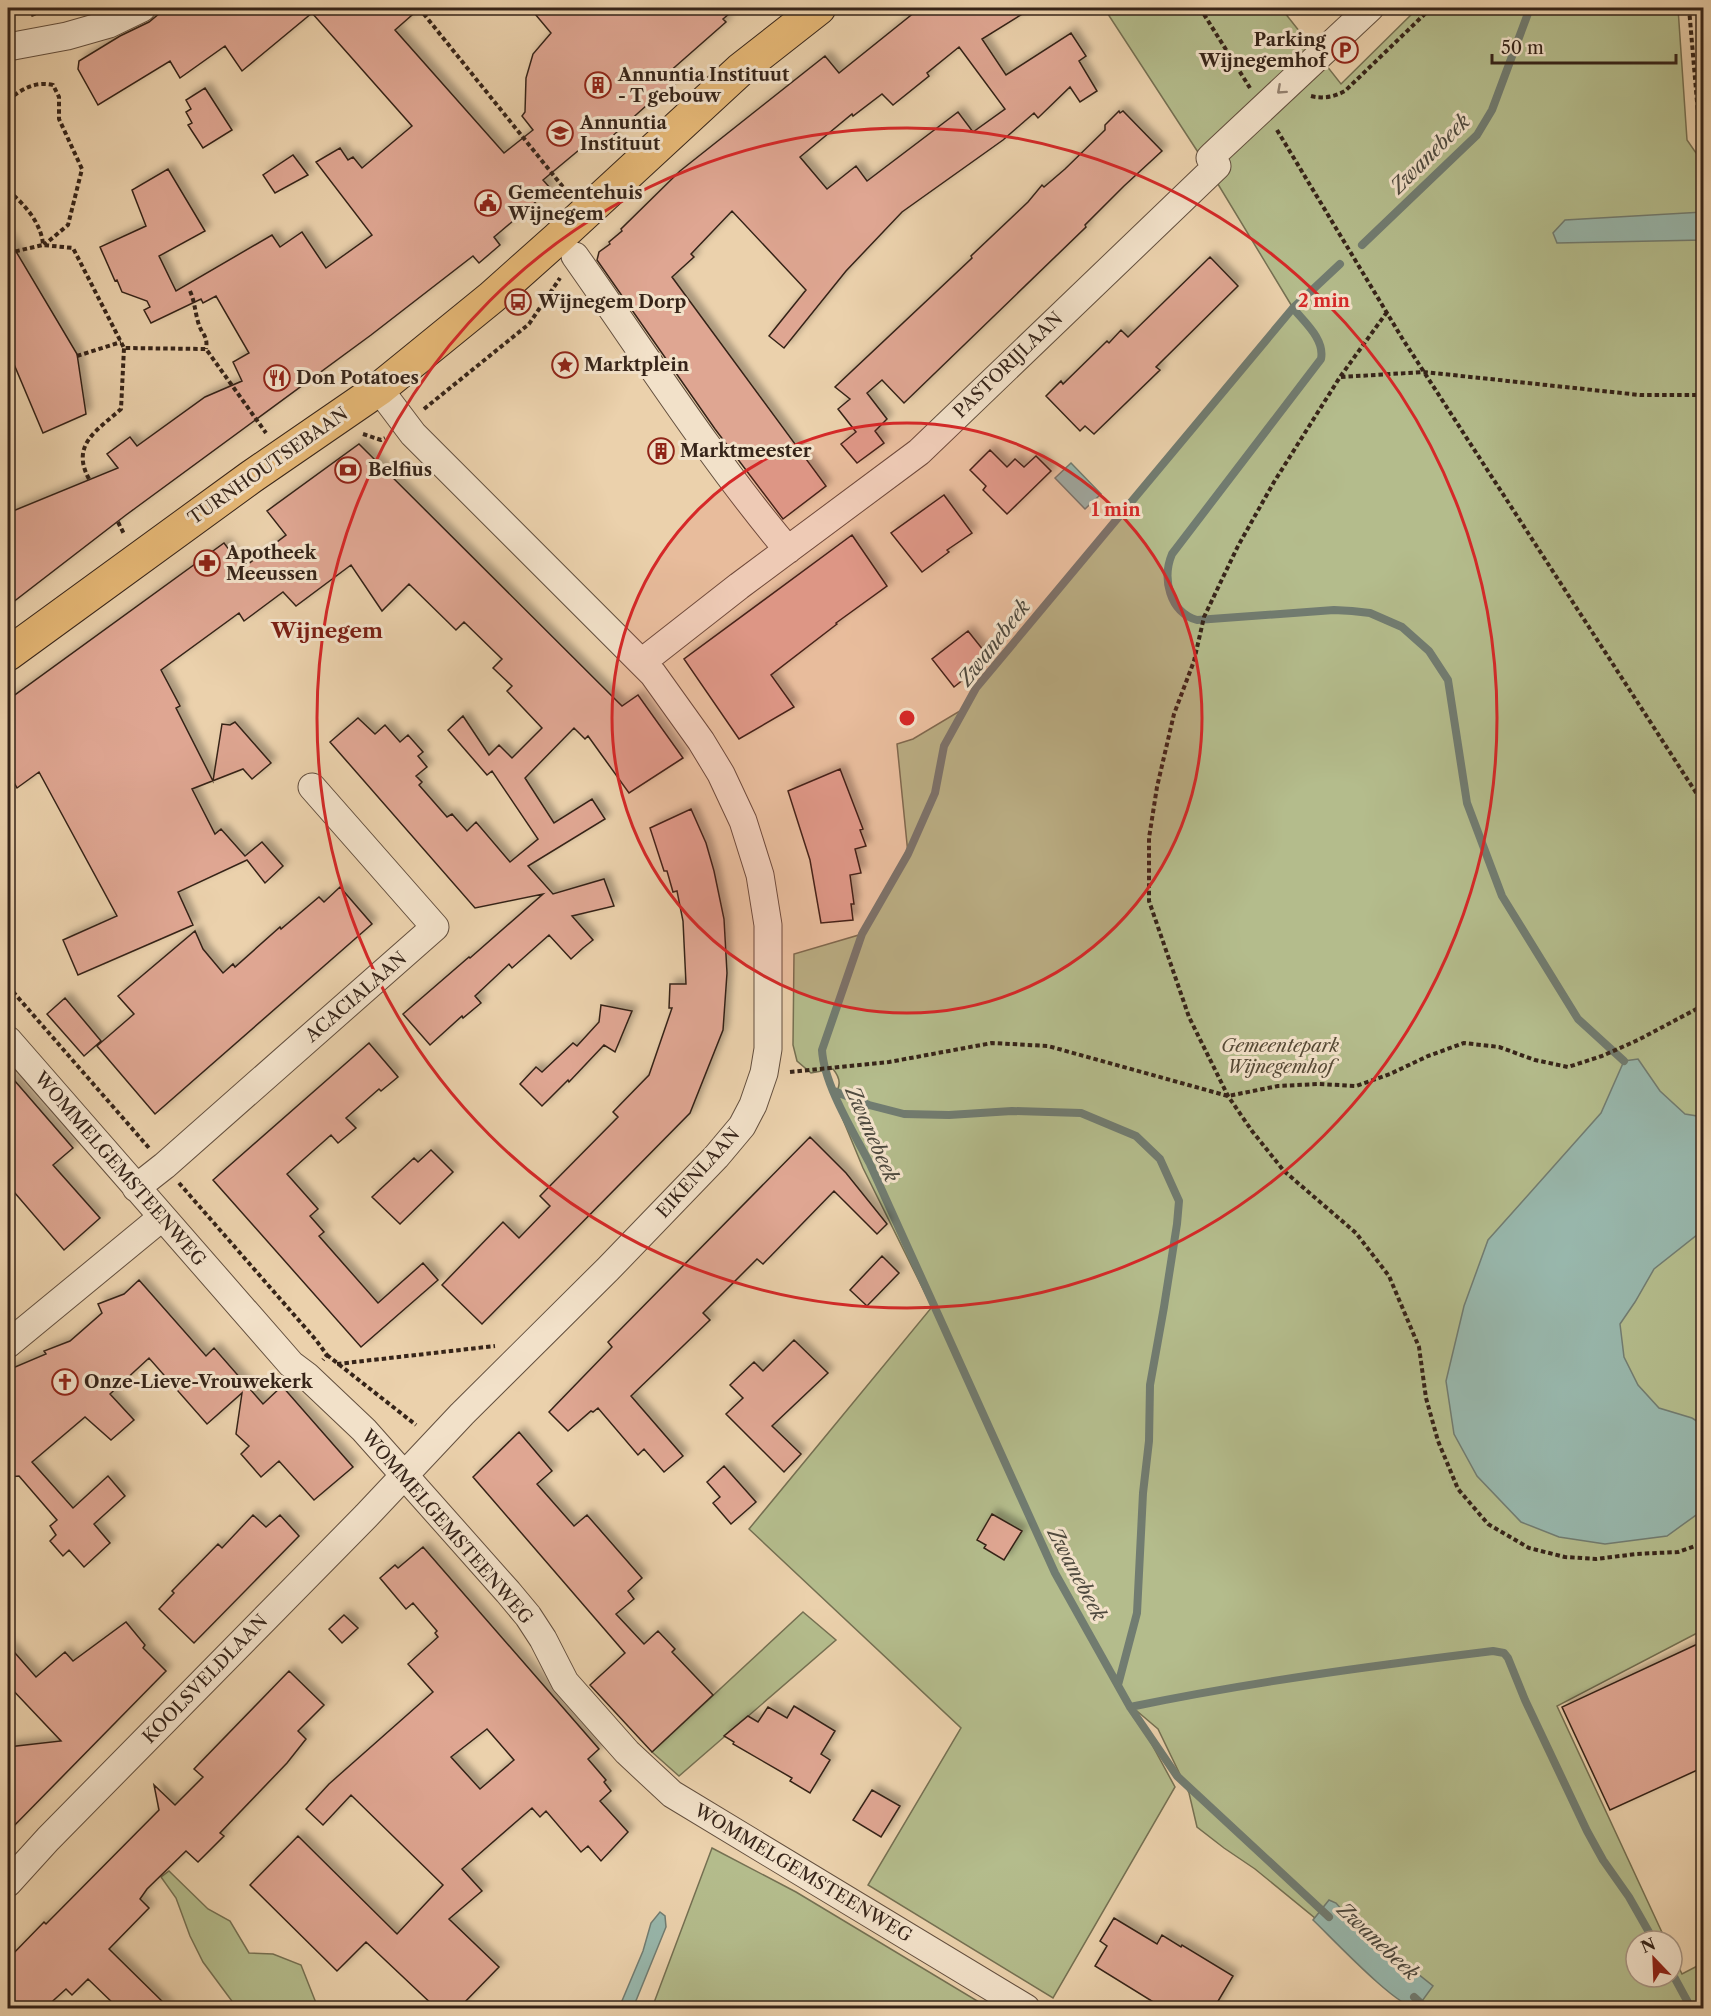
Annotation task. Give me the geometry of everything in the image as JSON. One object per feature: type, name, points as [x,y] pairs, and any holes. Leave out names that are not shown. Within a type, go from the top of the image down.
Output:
[{"type":"main road","name":"TURNHOUTSEBAAN","points":[[8,654],[269,464],[379,389],[492,297],[740,70],[819,8]]},
{"type":"street","points":[[8,47],[67,36],[109,24],[142,8]]},
{"type":"street","points":[[1262,108],[1370,8]]},
{"type":"street","name":"PASTORIJLAAN","points":[[788,550],[919,452],[1217,166],[1210,158],[1262,108]]},
{"type":"street","points":[[379,389],[413,434],[642,662],[788,550],[722,466],[575,256]]},
{"type":"street","name":"EIKENLAAN","points":[[403,1476],[716,1157],[742,1126],[753,1105],[764,1073],[768,1049],[768,925],[760,875],[743,821],[721,774],[662,685],[642,662]]},
{"type":"street","name":"ACACIALAAN","points":[[136,1188],[164,1166],[435,927],[312,787]]},
{"type":"street","name":"WOMMELGEMSTEENWEG","points":[[8,1040],[161,1218],[291,1364],[307,1376],[364,1430],[528,1616],[543,1639],[565,1682],[655,1780],[689,1805],[1026,2008]]},
{"type":"street","points":[[8,1344],[161,1218]]},
{"type":"street","name":"KOOLSVELDLAAN","points":[[8,1883],[48,1839],[403,1476]]},
{"type":"path","points":[[419,8],[584,213]]},
{"type":"path","points":[[1200,8],[1402,338],[1704,805]]},
{"type":"path","points":[[1307,94],[1322,98],[1345,91],[1431,8]]},
{"type":"path","points":[[1689,8],[1699,126],[1703,136]]},
{"type":"path","points":[[8,100],[29,86],[42,83],[53,85],[58,97],[59,119],[82,169],[68,225],[43,245]]},
{"type":"path","points":[[8,191],[21,201],[42,234],[43,245]]},
{"type":"path","points":[[8,253],[43,245],[73,248],[124,348],[121,409],[90,438],[83,448],[81,457],[83,468],[89,478]]},
{"type":"path","points":[[426,407],[529,324],[575,256]]},
{"type":"path","points":[[190,291],[195,302],[199,326],[207,339],[206,349],[269,439]]},
{"type":"path","points":[[1387,312],[1341,377],[1248,528],[1204,619],[1194,661],[1174,714],[1157,787],[1149,838],[1149,902],[1189,1017],[1228,1096],[1284,1171],[1356,1233],[1389,1276],[1419,1347],[1426,1398],[1438,1441],[1458,1490],[1488,1524],[1529,1548],[1565,1557],[1596,1559],[1678,1552],[1704,1543]]},
{"type":"path","points":[[78,356],[121,342]]},
{"type":"path","points":[[124,348],[206,349]]},
{"type":"path","points":[[1341,377],[1424,372],[1640,395],[1704,395]]},
{"type":"path","points":[[357,433],[381,440],[387,437]]},
{"type":"path","points":[[8,986],[327,1355],[419,1428]]},
{"type":"path","points":[[789,1072],[889,1062],[992,1043],[1048,1046],[1228,1096],[1288,1086],[1319,1084],[1356,1086],[1464,1043],[1499,1047],[1535,1060],[1568,1067],[1629,1044],[1704,1005]]},
{"type":"path","points":[[788,1080],[789,1063]]},
{"type":"path","points":[[337,1364],[501,1345],[494,1353]]},
{"type":"path","points":[[319,1365],[327,1355]]},
{"type":"green space","name":"Gemeentepark Wijnegemhof","points":[[1104,8],[1281,8],[1341,84],[1418,8],[1678,8],[1687,140],[1696,153],[1704,158],[1703,1630],[1557,1706],[1660,1929],[1624,1929],[1624,1989],[1684,1989],[1684,1973],[1703,1963],[1703,2008],[1425,2008],[1255,1869],[1197,1827],[1189,1793],[1158,1729],[1131,1706],[1175,1787],[1053,1998],[868,1885],[961,1728],[749,1529],[932,1307],[863,1168],[834,1098],[838,1090],[838,1076],[833,1069],[811,1073],[797,1061],[793,1045],[794,954],[862,934],[908,854],[897,744],[913,739],[965,708],[976,688],[1293,308],[1207,166]]},
{"type":"green space","points":[[803,1612],[836,1640],[679,1776],[652,1752]]},
{"type":"green space","points":[[712,1848],[796,1892],[989,2008],[652,2008]]},
{"type":"green space","points":[[169,1871],[208,1909],[230,1921],[249,1953],[273,1954],[301,1965],[318,2008],[237,2008],[203,1962],[190,1936],[176,1898],[161,1877]]},
{"type":"water","points":[[1703,212],[1703,240],[1557,243],[1553,233],[1565,220]]},
{"type":"water","points":[[1071,463],[1101,494],[1085,509],[1055,478]]},
{"type":"water","points":[[1638,1059],[1660,1091],[1685,1114],[1703,1117],[1704,1233],[1697,1235],[1654,1269],[1620,1324],[1624,1357],[1638,1385],[1659,1408],[1692,1418],[1703,1425],[1703,1510],[1667,1536],[1605,1544],[1559,1537],[1521,1522],[1477,1476],[1454,1434],[1446,1381],[1464,1306],[1488,1240],[1601,1113],[1624,1061]]},
{"type":"water","points":[[1329,1900],[1336,1903],[1354,1923],[1433,1986],[1417,2008],[1395,1997],[1380,1985],[1313,1920]]},
{"type":"water","points":[[660,1912],[665,1916],[666,1927],[633,2008],[619,2008],[643,1951],[651,1923]]},
{"type":"building","points":[[166,8],[420,8],[395,30],[504,153],[533,130],[522,116],[525,112],[526,78],[533,54],[551,33],[530,8],[736,8],[723,19],[726,22],[668,73],[676,83],[647,105],[598,149],[591,140],[543,180],[551,189],[494,237],[500,245],[479,263],[473,256],[8,606],[8,513],[118,468],[107,454],[130,437],[137,446],[205,397],[242,381],[233,362],[249,353],[216,296],[203,303],[201,299],[151,323],[144,310],[150,307],[147,301],[122,292],[117,280],[115,281],[100,247],[146,226],[132,190],[168,169],[205,231],[159,256],[176,291],[272,235],[280,247],[302,232],[326,268],[372,235],[316,162],[340,148],[348,160],[353,157],[362,168],[412,126],[312,13],[242,71],[225,46],[180,78],[170,61],[98,105],[78,69],[79,61],[120,36],[149,22]]},
{"type":"building","points":[[920,8],[1032,8],[982,39],[1006,75],[1071,33],[1086,56],[1079,61],[1097,91],[1080,102],[1070,87],[1038,118],[1034,113],[1003,140],[902,212],[846,271],[784,348],[769,336],[806,290],[732,211],[691,254],[694,257],[672,277],[826,486],[783,519],[715,429],[597,260],[599,252],[610,244],[609,242],[622,231],[621,229],[680,171],[825,56],[839,73]],"holes":[[[959,47],[1005,109],[973,132],[958,112],[867,181],[856,166],[827,189],[800,157],[852,114],[853,116],[882,94],[893,105],[929,76],[927,73]]]},
{"type":"building","points":[[205,88],[232,130],[203,148],[188,125],[192,123],[186,112],[191,109],[186,100]]},
{"type":"building","points":[[1119,111],[1120,113],[1123,111],[1162,151],[904,403],[882,380],[867,393],[887,419],[875,431],[884,443],[857,463],[841,444],[856,432],[838,409],[850,399],[835,387],[972,258],[971,256],[1028,202],[1042,185],[1044,187],[1065,169],[1105,130],[1105,125]]},
{"type":"building","points":[[293,155],[308,175],[275,193],[263,175]]},
{"type":"building","points":[[8,238],[77,354],[86,414],[43,433],[8,350]]},
{"type":"building","points":[[1210,257],[1238,286],[1156,367],[1160,370],[1094,434],[1085,426],[1080,431],[1046,396],[1061,381],[1063,384],[1121,330],[1128,337]]},
{"type":"building","points":[[359,444],[622,706],[638,695],[683,758],[629,793],[588,736],[585,739],[574,728],[525,778],[554,823],[592,799],[605,819],[528,866],[553,894],[604,879],[614,906],[572,916],[593,940],[571,959],[549,935],[512,968],[509,964],[475,996],[481,1003],[463,1018],[462,1016],[430,1045],[403,1014],[543,894],[475,908],[330,742],[358,718],[375,734],[385,725],[400,742],[408,735],[423,752],[418,756],[427,767],[416,776],[422,782],[419,785],[447,817],[452,814],[467,831],[476,822],[510,862],[538,839],[492,771],[487,775],[448,730],[463,716],[489,755],[499,745],[512,758],[542,728],[507,691],[512,686],[493,668],[502,659],[464,622],[456,630],[409,584],[382,611],[351,565],[296,606],[283,592],[244,621],[239,613],[161,670],[180,706],[176,708],[213,781],[192,789],[215,834],[221,829],[245,856],[262,842],[283,866],[265,883],[247,860],[178,892],[193,925],[78,975],[63,940],[117,916],[39,772],[17,788],[8,771],[8,700],[224,543],[243,568],[286,535],[267,511]]},
{"type":"building","points":[[990,450],[1007,467],[1015,459],[1024,467],[1036,456],[1051,471],[1007,514],[983,490],[986,486],[970,470]]},
{"type":"building","points":[[944,495],[972,533],[947,550],[949,552],[922,572],[891,533]]},
{"type":"building","points":[[852,535],[887,586],[771,675],[794,707],[739,739],[684,659]]},
{"type":"building","points":[[968,631],[988,656],[979,667],[954,687],[932,659]]},
{"type":"building","points":[[235,722],[271,763],[252,779],[243,769],[213,781],[222,724],[230,725]]},
{"type":"building","points":[[840,769],[863,829],[860,830],[866,846],[855,849],[861,873],[850,875],[854,904],[851,904],[853,920],[821,923],[810,860],[788,791]]},
{"type":"building","points":[[691,809],[706,843],[714,871],[724,919],[727,973],[723,1030],[690,1113],[482,1324],[442,1285],[503,1222],[519,1238],[550,1206],[540,1196],[618,1117],[613,1112],[649,1075],[672,1008],[669,1008],[670,984],[686,984],[683,921],[677,891],[673,892],[667,871],[664,871],[650,828]]},
{"type":"building","points":[[340,887],[372,924],[155,1114],[97,1046],[134,1014],[118,996],[195,931],[203,949],[223,973],[233,964],[235,967],[280,927],[281,929],[319,897],[324,902]]},
{"type":"building","points":[[65,998],[101,1041],[84,1056],[47,1014]]},
{"type":"building","points":[[601,1005],[632,1011],[615,1052],[604,1045],[569,1082],[568,1080],[542,1106],[520,1084],[536,1067],[542,1072],[573,1043],[577,1046],[599,1022]]},
{"type":"building","points":[[369,1043],[398,1077],[381,1091],[379,1089],[346,1118],[356,1128],[338,1143],[331,1135],[287,1174],[318,1209],[310,1216],[324,1232],[319,1236],[378,1303],[423,1263],[438,1280],[361,1347],[213,1180]]},
{"type":"building","points":[[8,1073],[73,1148],[53,1165],[100,1218],[64,1250],[8,1185]]},
{"type":"building","points":[[810,1137],[846,1173],[887,1224],[877,1234],[834,1191],[763,1264],[757,1259],[703,1313],[710,1320],[631,1396],[683,1456],[664,1472],[644,1449],[638,1455],[598,1408],[591,1411],[568,1431],[549,1412],[612,1347],[608,1342]]},
{"type":"building","points":[[431,1150],[453,1172],[400,1224],[372,1197],[414,1158],[418,1162]]},
{"type":"building","points":[[882,1256],[899,1273],[867,1306],[850,1290]]},
{"type":"building","points":[[139,1280],[206,1356],[214,1348],[263,1404],[282,1386],[353,1467],[314,1500],[279,1461],[261,1477],[241,1454],[249,1446],[236,1434],[242,1393],[207,1424],[149,1358],[110,1394],[134,1420],[111,1440],[85,1417],[32,1462],[73,1508],[108,1476],[125,1496],[94,1524],[110,1543],[84,1567],[69,1550],[63,1556],[50,1541],[56,1535],[50,1526],[57,1520],[19,1476],[8,1477],[8,1370],[46,1354],[44,1351],[70,1341],[102,1313],[98,1304],[124,1294]]},
{"type":"building","points":[[794,1340],[828,1373],[772,1426],[801,1454],[784,1472],[726,1414],[743,1398],[730,1385],[754,1362],[763,1371]]},
{"type":"building","points":[[519,1432],[552,1471],[537,1484],[574,1526],[587,1515],[642,1578],[628,1591],[634,1599],[616,1614],[644,1644],[658,1631],[675,1649],[672,1652],[713,1695],[652,1752],[590,1685],[625,1653],[473,1477]]},
{"type":"building","points":[[724,1466],[756,1502],[731,1524],[713,1503],[720,1497],[707,1482]]},
{"type":"building","points":[[992,1514],[1022,1531],[1004,1560],[984,1548],[986,1545],[977,1540]]},
{"type":"building","points":[[253,1515],[266,1527],[280,1515],[299,1536],[194,1643],[159,1609],[174,1593],[172,1591],[218,1544],[222,1548]]},
{"type":"building","points":[[423,1547],[599,1749],[588,1759],[606,1780],[604,1782],[611,1791],[600,1801],[628,1832],[601,1861],[588,1846],[581,1852],[546,1811],[540,1817],[532,1808],[462,1869],[482,1891],[449,1919],[499,1967],[459,2008],[436,2008],[366,1942],[337,1971],[250,1885],[298,1836],[397,1934],[443,1885],[351,1795],[323,1825],[306,1809],[329,1784],[433,1692],[408,1664],[438,1637],[435,1633],[437,1631],[413,1603],[406,1609],[380,1578],[395,1565],[398,1568]],"holes":[[[487,1729],[514,1760],[480,1789],[451,1757]]]},
{"type":"building","points":[[344,1615],[358,1628],[342,1643],[329,1629]]},
{"type":"building","points":[[126,1622],[145,1645],[143,1648],[166,1671],[8,1832],[8,1747],[61,1741],[8,1685],[8,1645],[36,1677],[65,1652],[73,1661]]},
{"type":"building","points":[[1704,1641],[1704,1767],[1610,1810],[1562,1707]]},
{"type":"building","points":[[289,1671],[324,1705],[298,1731],[306,1739],[287,1763],[220,1833],[224,1836],[198,1862],[186,1851],[147,1889],[140,1899],[149,1908],[109,1949],[169,2008],[118,2008],[88,1979],[72,1995],[66,1989],[45,2008],[8,2008],[8,1959],[159,1810],[154,1785],[175,1805],[203,1777],[194,1769]]},
{"type":"building","points":[[794,1706],[835,1731],[821,1754],[830,1760],[810,1793],[790,1781],[792,1778],[733,1744],[734,1742],[724,1736],[748,1716],[758,1722],[768,1707],[787,1718]]},
{"type":"building","points":[[872,1790],[900,1806],[881,1837],[853,1820]]},
{"type":"building","points":[[1114,1918],[1157,1944],[1162,1935],[1233,1976],[1214,2008],[1163,2008],[1095,1966],[1107,1946],[1100,1941]]},
{"type":"waterway","name":"Zwanebeek","points":[[1362,245],[1477,135],[1492,110],[1530,8]]},
{"type":"waterway","name":"Zwanebeek","points":[[1329,1917],[1177,1776],[1130,1707],[1055,1573],[870,1164],[834,1093],[824,1064],[822,1050],[862,934],[908,854],[935,793],[944,746],[976,688],[1293,308],[1340,264]]},
{"type":"waterway","points":[[1293,308],[1317,338],[1321,359],[1172,554],[1168,573],[1170,593],[1180,610],[1197,620],[1334,610],[1370,613],[1402,627],[1429,651],[1448,680],[1467,803],[1502,896],[1578,1019],[1624,1061]]},
{"type":"waterway","points":[[834,1091],[869,1105],[904,1114],[949,1115],[1012,1111],[1081,1113],[1136,1136],[1160,1159],[1179,1201],[1150,1385],[1149,1441],[1143,1493],[1137,1613],[1118,1685]]},
{"type":"waterway","points":[[1130,1707],[1311,1675],[1493,1651],[1504,1653],[1587,1831],[1647,1929]]},
{"type":"waterway","points":[[1681,1989],[1691,2008]]},
{"type":"waterway","name":"Zwanebeek","points":[[1414,1997],[1426,2008]]},
{"type":"place","name":"Parking Wijnegemhof","points":[[1345,50]]},
{"type":"place","name":"Annuntia Instituut - T gebouw","points":[[598,85]]},
{"type":"place","name":"Annuntia Instituut","points":[[560,133]]},
{"type":"place","name":"Gemeentehuis Wijnegem","points":[[488,203]]},
{"type":"place","name":"Wijnegem Dorp","points":[[518,302]]},
{"type":"place","name":"Marktplein","points":[[565,365]]},
{"type":"place","name":"Don Potatoes","points":[[277,378]]},
{"type":"place","name":"Marktmeester","points":[[661,451]]},
{"type":"place","name":"Belfius","points":[[348,470]]},
{"type":"place","name":"Apotheek Meeussen","points":[[207,563]]},
{"type":"place","name":"Onze-Lieve-Vrouwekerk","points":[[65,1382]]},
{"type":"district","name":"Wijnegem","points":[[327,630]]}]
